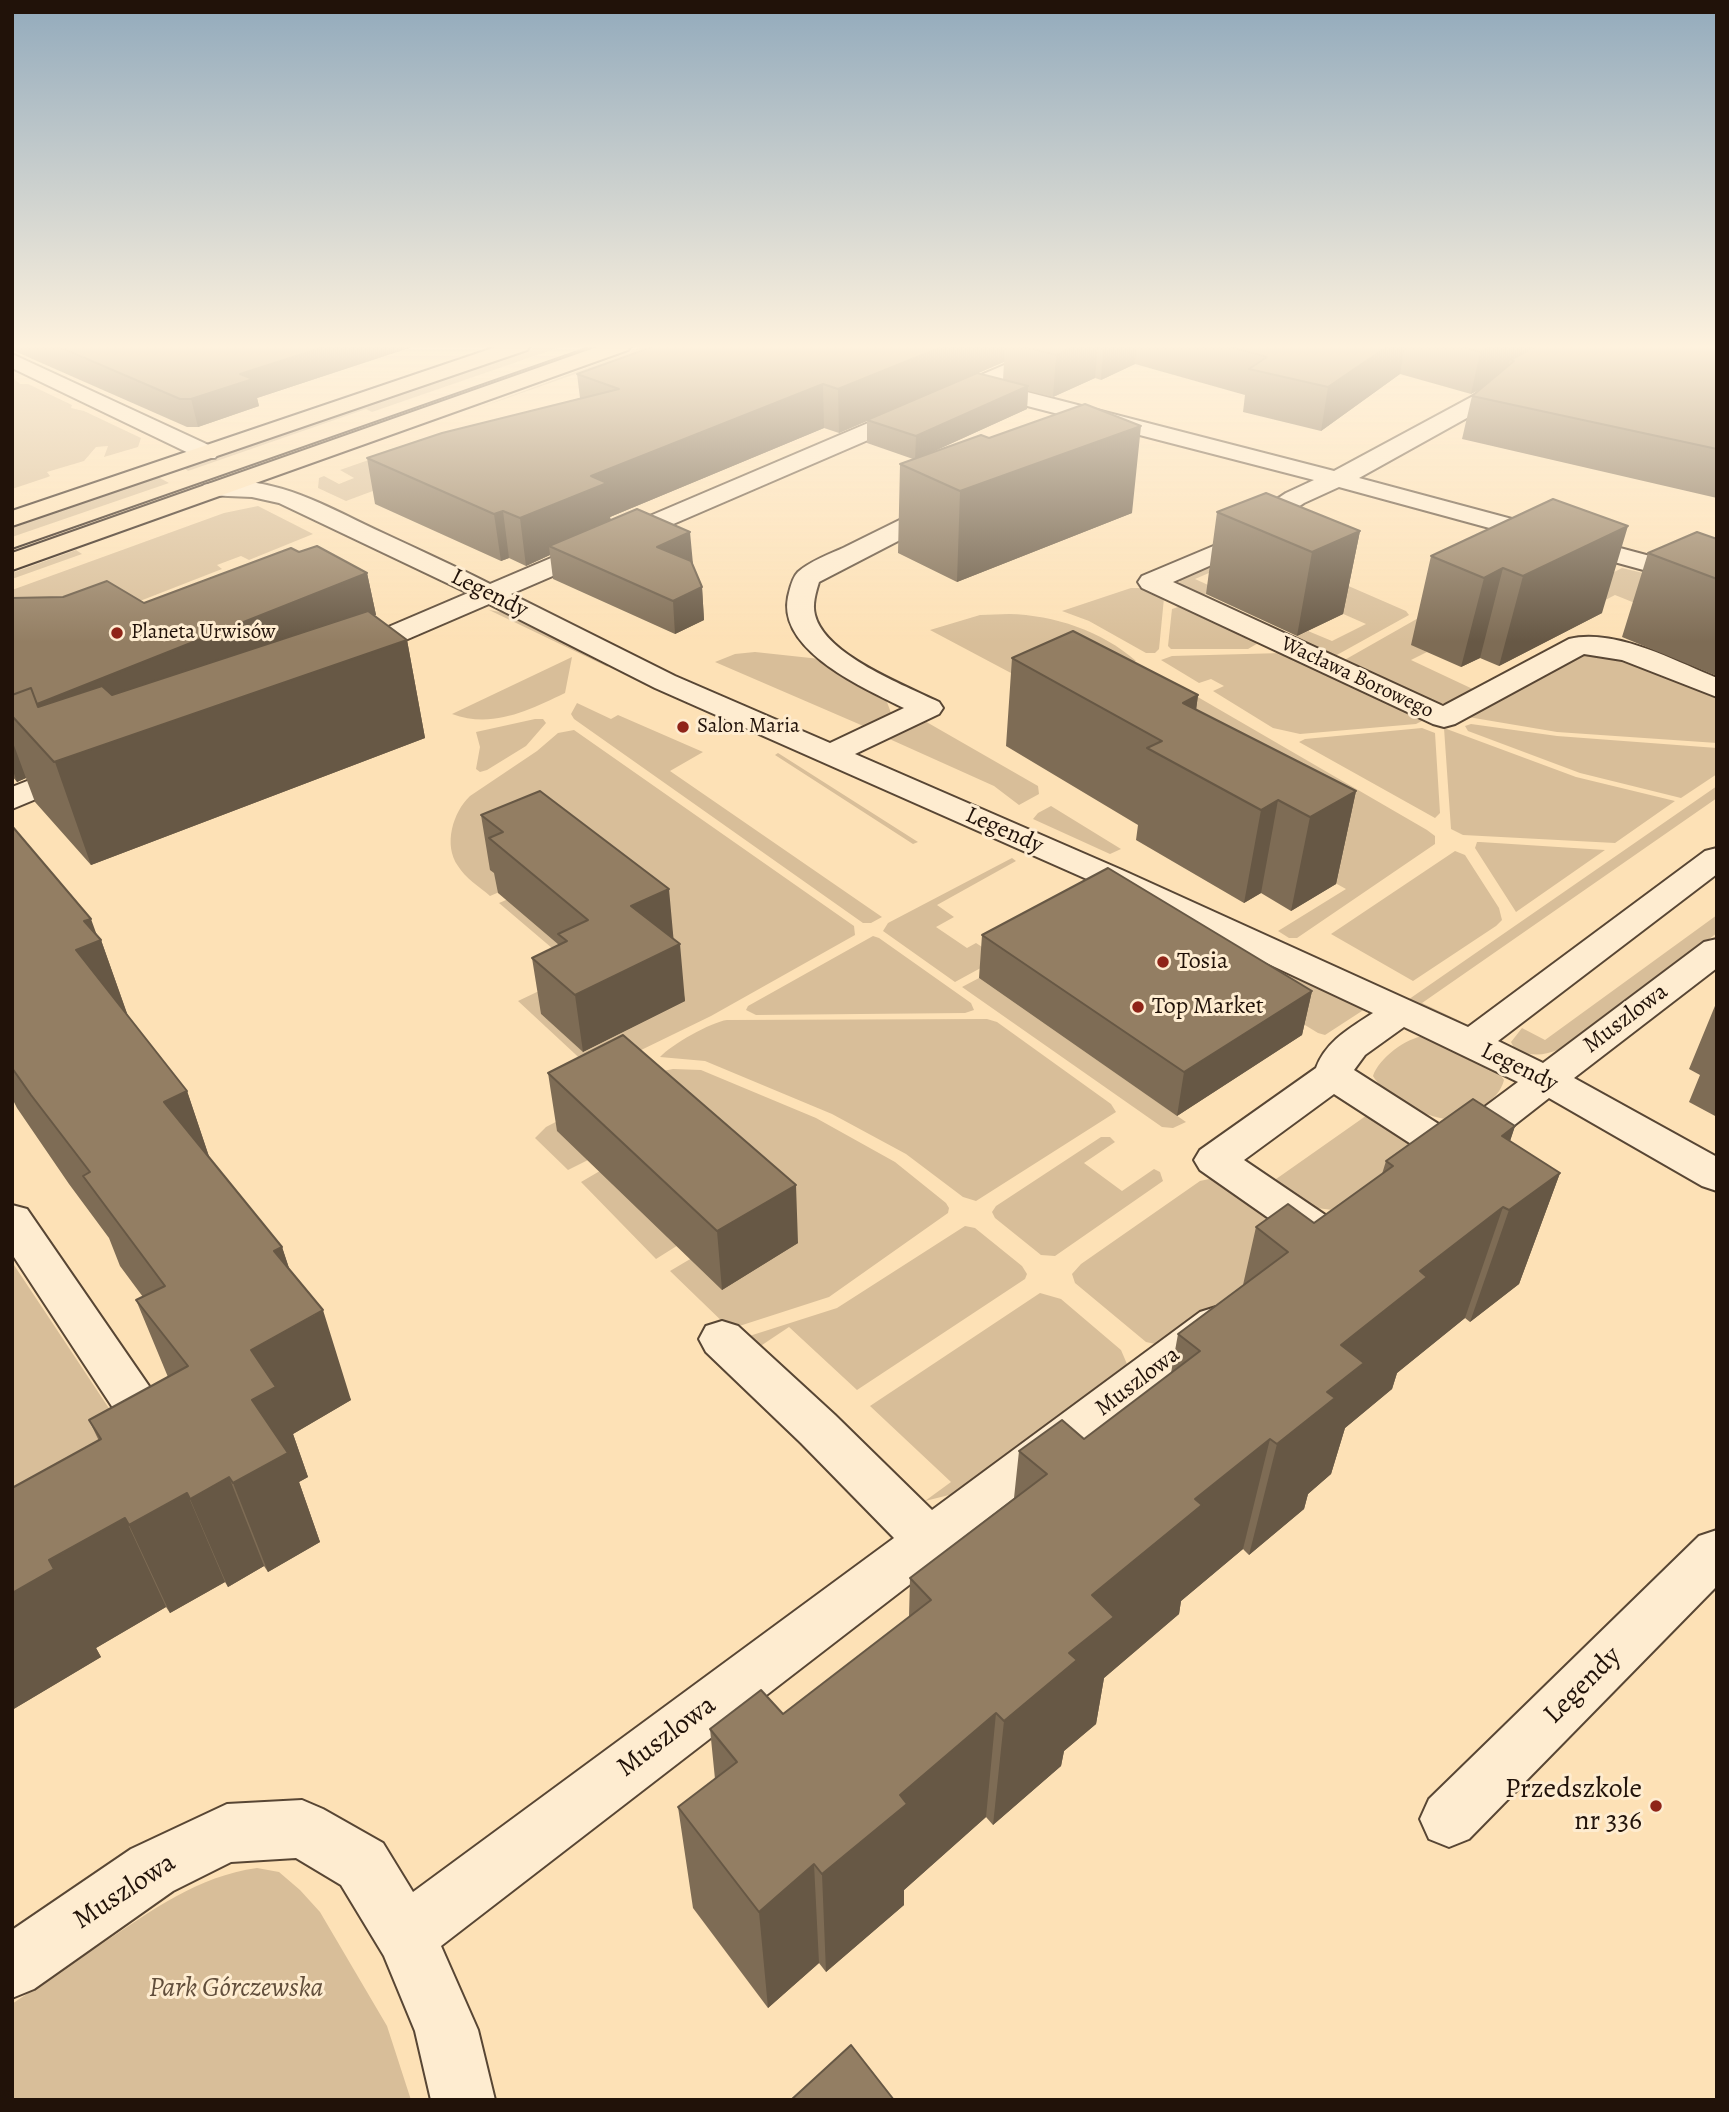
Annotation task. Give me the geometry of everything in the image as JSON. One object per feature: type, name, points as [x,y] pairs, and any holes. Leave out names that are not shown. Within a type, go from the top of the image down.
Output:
[{"type":"main road","points":[[12,519],[232,445]]},
{"type":"main road","points":[[12,562],[342,445]]},
{"type":"street","points":[[189,445],[207,453]]},
{"type":"street","points":[[328,663],[838,445]]},
{"type":"street","points":[[1198,445],[1514,525],[1717,582]]},
{"type":"street","points":[[1336,481],[1402,445]]},
{"type":"street","points":[[286,497],[280,487],[282,474],[295,461]]},
{"type":"street","name":"Wacława Borowego","points":[[1336,481],[1316,487],[1275,510],[1247,530],[1232,547],[1151,582],[1444,718],[1579,645],[1620,649],[1717,688]]},
{"type":"street","name":"Legendy","points":[[213,491],[252,490],[286,497],[490,594],[665,682],[1135,888],[1474,1045],[1547,1080],[1717,1176]]},
{"type":"street","points":[[831,754],[928,708],[866,676],[821,647],[802,619],[800,600],[807,578],[962,499]]},
{"type":"street","points":[[12,799],[101,761]]},
{"type":"street","points":[[1474,1045],[1485,1032],[1717,858]]},
{"type":"street","name":"Muszlowa","points":[[1333,1075],[1436,1163],[1717,950]]},
{"type":"street","points":[[1330,1240],[1215,1160],[1333,1075],[1339,1058],[1351,1046],[1400,1012]]},
{"type":"street","points":[[12,1220],[134,1402],[138,1412],[145,1431],[132,1461],[110,1477]]},
{"type":"street","name":"Muszlowa","points":[[405,1935],[550,1823],[1251,1298]]},
{"type":"street","points":[[722,1339],[818,1429],[929,1540]]},
{"type":"street","name":"Legendy","points":[[1449,1819],[1717,1552]]},
{"type":"street","name":"Muszlowa","points":[[12,1967],[152,1870],[227,1833],[302,1829],[362,1864],[405,1935],[446,2030],[463,2100]]},
{"type":"green space","points":[[12,445],[139,445],[104,457],[108,446],[96,447],[84,461],[47,472],[50,476],[12,489]]},
{"type":"green space","points":[[253,445],[264,445],[188,471],[184,468]]},
{"type":"green space","points":[[497,445],[346,501],[318,488],[319,478],[324,476],[339,484],[354,478],[340,470],[377,457]]},
{"type":"green space","points":[[158,477],[169,483],[12,537],[12,527]]},
{"type":"green space","points":[[258,506],[313,534],[249,560],[241,556],[217,565],[222,569],[63,631],[12,600],[12,590],[224,513]]},
{"type":"green space","points":[[76,550],[82,554],[12,579],[12,573]]},
{"type":"green space","points":[[1227,553],[1284,558],[1406,611],[1409,615],[1335,656],[1287,641],[1308,631],[1332,641],[1366,624],[1230,564],[1195,579],[1217,589],[1197,598],[1178,586],[1182,576]]},
{"type":"green space","points":[[1622,568],[1664,578],[1667,616],[1615,595],[1590,608],[1563,598]]},
{"type":"green space","points":[[1494,575],[1415,646],[1427,652],[1411,660],[1477,691],[1452,703],[1436,703],[1341,662]]},
{"type":"green space","points":[[1131,588],[1143,588],[1164,598],[1159,649],[1155,653],[1146,653],[1089,621],[1062,611]]},
{"type":"green space","points":[[1181,606],[1260,642],[1248,649],[1171,649],[1168,646],[1172,609]]},
{"type":"green space","points":[[489,610],[506,613],[602,658],[608,667]]},
{"type":"green space","points":[[1009,614],[1060,621],[1077,627],[1108,641],[1136,661],[1058,698],[930,630],[980,615]]},
{"type":"green space","points":[[755,652],[820,659],[887,702],[891,713],[868,728],[715,662],[735,654]]},
{"type":"green space","points":[[1579,652],[1601,652],[1717,694],[1717,743],[1557,732],[1468,717]]},
{"type":"green space","points":[[1283,653],[1424,720],[1416,724],[1300,734],[1273,728],[1213,691],[1224,686],[1211,679],[1199,683],[1161,660],[1172,656]]},
{"type":"green space","points":[[572,657],[565,693],[510,716],[482,719],[452,714]]},
{"type":"green space","points":[[1196,696],[1427,830],[1435,836],[1435,844],[1297,938],[1289,938],[1278,931],[1346,889],[1170,792]]},
{"type":"green space","points":[[577,703],[611,719],[618,715],[703,752],[670,771],[882,917],[871,923],[863,923],[574,719],[571,714]]},
{"type":"green space","points":[[543,719],[546,723],[526,746],[487,770],[480,772],[476,769],[480,747],[476,732]]},
{"type":"green space","points":[[923,720],[1038,786],[1039,794],[1019,805],[994,786],[885,737]]},
{"type":"green space","points":[[1471,724],[1557,736],[1717,748],[1717,774],[1681,798],[1580,773],[1468,731],[1465,726]]},
{"type":"green space","points":[[1422,728],[1435,733],[1440,813],[1435,818],[1299,742],[1305,739]]},
{"type":"green space","points":[[1444,728],[1576,777],[1675,801],[1615,843],[1463,835],[1451,829]]},
{"type":"green space","points":[[574,730],[854,926],[855,935],[711,1016],[637,1052],[588,1066],[518,1001],[558,982],[541,1014],[584,1052],[684,1001],[511,887],[490,896],[461,870],[451,848],[455,820],[470,796],[537,751],[558,733]]},
{"type":"green space","points":[[778,753],[918,842],[913,844],[775,755]]},
{"type":"green space","points":[[1717,786],[1717,798],[1422,1003],[1460,1021],[1463,1026],[1402,1004]]},
{"type":"green space","points":[[1051,806],[1121,849],[1110,854],[1033,819]]},
{"type":"green space","points":[[1477,842],[1605,850],[1516,912],[1475,848]]},
{"type":"green space","points":[[1455,851],[1465,855],[1499,908],[1502,920],[1496,926],[1413,981],[1331,934]]},
{"type":"green space","points":[[1012,858],[1016,861],[937,905],[954,917],[936,927],[967,948],[976,943],[999,958],[955,982],[883,931],[888,923]]},
{"type":"green space","points":[[1107,885],[1365,1009],[1325,1035],[1318,1033],[1108,905]]},
{"type":"green space","points":[[520,894],[563,931],[559,954],[499,903]]},
{"type":"green space","points":[[1717,915],[1717,933],[1560,1049],[1536,1055],[1514,1048],[1511,1042],[1522,1028],[1545,1040]]},
{"type":"green space","points":[[873,936],[971,1003],[974,1010],[965,1013],[756,1015],[746,1010],[748,1006]]},
{"type":"green space","points":[[979,978],[1186,1122],[1173,1128],[1162,1127],[962,987]]},
{"type":"green space","points":[[987,1019],[997,1022],[1111,1104],[1116,1112],[976,1201],[963,1197],[906,1154],[832,1114],[705,1061],[660,1057],[692,1035],[727,1020]]},
{"type":"green space","points":[[1424,1036],[1495,1067],[1504,1080],[1490,1102],[1465,1116],[1439,1118],[1417,1110],[1378,1083],[1373,1076],[1381,1062],[1402,1045]]},
{"type":"green space","points":[[673,1069],[701,1070],[816,1118],[895,1162],[946,1203],[948,1213],[829,1297],[730,1329],[670,1271],[697,1255],[594,1157],[568,1170],[535,1138],[546,1127],[649,1074]]},
{"type":"green space","points":[[1370,1113],[1407,1138],[1415,1153],[1333,1210],[1308,1207],[1269,1184]]},
{"type":"green space","points":[[1101,1137],[1110,1137],[1115,1142],[1084,1163],[1122,1191],[1154,1169],[1160,1172],[1163,1181],[1055,1256],[1041,1255],[995,1218],[992,1212],[996,1206]]},
{"type":"green space","points":[[605,1168],[683,1242],[656,1259],[581,1182]]},
{"type":"green space","points":[[1216,1179],[1272,1219],[1283,1255],[1166,1342],[1160,1345],[1146,1342],[1075,1283],[1072,1274],[1081,1264],[1200,1181]]},
{"type":"green space","points":[[965,1226],[975,1228],[1022,1266],[1027,1274],[1025,1279],[857,1390],[789,1327],[753,1351],[740,1339],[837,1308]]},
{"type":"green space","points":[[12,1262],[116,1419],[111,1445],[12,1515]]},
{"type":"green space","points":[[1040,1293],[1061,1299],[1121,1350],[1127,1364],[1125,1373],[961,1492],[925,1501],[951,1482],[870,1406]]},
{"type":"green space","name":"Park Górczewska","points":[[257,1868],[279,1872],[320,1912],[387,2026],[411,2100],[12,2100],[12,2004],[176,1896],[235,1872]]},
{"type":"building","points":[[407,445],[670,445],[591,476],[607,483],[520,518],[503,511],[494,514],[367,458]]},
{"type":"building","points":[[954,445],[1089,445],[960,491],[900,464]]},
{"type":"building","points":[[1696,445],[1717,445],[1717,449]]},
{"type":"building","points":[[1266,493],[1360,531],[1312,552],[1217,512]]},
{"type":"building","points":[[1553,499],[1628,526],[1523,576],[1503,568],[1484,578],[1431,556]]},
{"type":"building","points":[[637,509],[690,532],[657,547],[691,561],[702,587],[673,601],[549,546]]},
{"type":"building","points":[[1697,532],[1717,539],[1717,579],[1648,553]]},
{"type":"building","points":[[317,546],[367,573],[37,704],[31,688],[12,695],[12,598],[63,597],[107,581],[144,603],[291,548],[299,552]]},
{"type":"building","points":[[368,611],[407,640],[54,762],[12,716],[12,695],[31,688],[38,707],[102,686],[112,695]]},
{"type":"building","points":[[1073,631],[1198,695],[1183,703],[1356,791],[1310,817],[1278,800],[1261,810],[1147,748],[1162,741],[1012,658]]},
{"type":"building","points":[[540,791],[669,889],[631,906],[680,944],[575,995],[532,958],[567,941],[558,934],[588,920],[489,838],[503,832],[481,815]]},
{"type":"building","points":[[12,826],[91,919],[84,921],[101,940],[76,950],[187,1091],[164,1102],[282,1247],[274,1251],[323,1310],[251,1350],[276,1387],[252,1400],[288,1453],[233,1483],[229,1477],[190,1499],[187,1493],[129,1525],[125,1518],[49,1560],[54,1569],[12,1593],[12,1488],[101,1439],[89,1420],[188,1366],[136,1300],[165,1286],[83,1176],[90,1172],[12,1068]]},
{"type":"building","points":[[1108,868],[1312,991],[1184,1072],[982,935]]},
{"type":"building","points":[[623,1035],[796,1185],[717,1231],[548,1073]]},
{"type":"building","points":[[1473,1099],[1515,1126],[1502,1136],[1560,1173],[1509,1210],[1503,1207],[1420,1271],[1427,1277],[1341,1345],[1364,1363],[1327,1392],[1335,1398],[1277,1444],[1270,1439],[1195,1499],[1202,1505],[1092,1595],[1114,1617],[1069,1653],[1077,1660],[1004,1721],[996,1713],[900,1795],[907,1804],[822,1874],[814,1864],[759,1912],[678,1807],[737,1762],[710,1729],[761,1690],[783,1714],[931,1600],[910,1578],[1047,1474],[1019,1451],[1062,1420],[1084,1439],[1200,1351],[1178,1334],[1288,1252],[1256,1227],[1288,1204],[1314,1223],[1393,1166],[1386,1161]]},
{"type":"building","points":[[851,2045],[894,2100],[791,2100]]},
{"type":"tram line","points":[[12,549],[310,445]]},
{"type":"place","name":"Planeta Urwisów","points":[[117,633]]},
{"type":"place","name":"Salon Maria","points":[[683,727]]},
{"type":"place","name":"Tosia","points":[[1163,962]]},
{"type":"place","name":"Top Market","points":[[1138,1007]]},
{"type":"place","name":"Przedszkole nr 336","points":[[1656,1806]]}]
